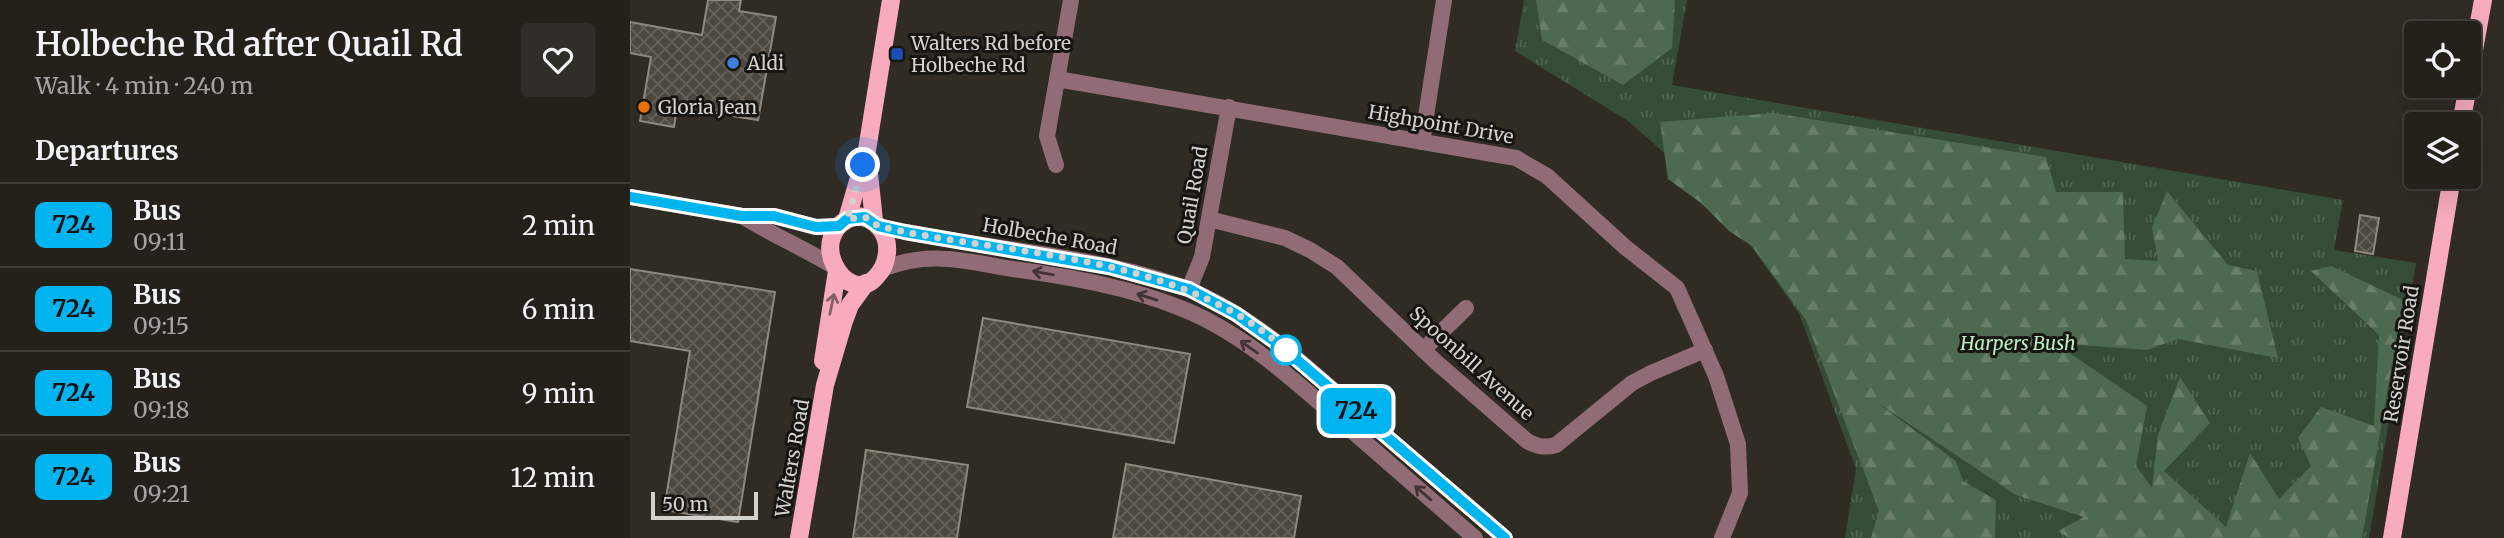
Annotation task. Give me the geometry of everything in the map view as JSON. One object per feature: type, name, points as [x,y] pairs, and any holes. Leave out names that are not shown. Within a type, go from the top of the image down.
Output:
[{"type":"main road","points":[[867,150],[876,223],[887,242],[887,252],[882,269],[873,281],[855,284],[845,280],[835,268],[831,244],[843,222],[867,150],[891,0]]},
{"type":"main road","points":[[2479,21],[2483,0]]},
{"type":"main road","name":"Reservoir Road","points":[[2392,538],[2450,189]]},
{"type":"main road","points":[[843,222],[856,216],[876,223]]},
{"type":"main road","name":"Walters Road","points":[[825,385],[824,353],[835,268]]},
{"type":"main road","name":"Walters Road","points":[[799,538],[825,385],[847,313],[866,283]]},
{"type":"street","points":[[1056,165],[1047,136],[1071,0]]},
{"type":"street","points":[[1422,142],[1444,0]]},
{"type":"street","name":"Highpoint Drive","points":[[1057,79],[1516,158],[1547,176],[1625,247],[1677,288],[1705,350],[1738,444],[1740,493],[1722,538]]},
{"type":"street","name":"Quail Road","points":[[1189,289],[1202,257],[1229,107]]},
{"type":"street","points":[[630,197],[742,216],[774,216],[816,227],[843,222]]},
{"type":"street","points":[[742,216],[835,268]]},
{"type":"street","name":"Spoonbill Avenue","points":[[1209,219],[1276,235],[1323,257],[1527,442],[1546,448],[1565,439],[1632,383],[1705,350]]},
{"type":"street","name":"Holbeche Road","points":[[876,223],[935,238],[1109,267],[1189,289],[1236,314],[1281,346],[1505,538]]},
{"type":"street","name":"Holbeche Road","points":[[882,269],[909,260],[936,257],[1110,286],[1184,309],[1225,331],[1308,393],[1475,538]]},
{"type":"street","points":[[1423,350],[1466,308]]},
{"type":"green space","name":"Harpers Bush","points":[[1524,0],[1687,0],[1672,85],[2343,200],[2334,250],[2416,263],[2369,538],[1845,538],[1856,469],[1799,313],[1716,198],[1628,121],[1515,51]]},
{"type":"green space","points":[[1536,0],[1675,0],[1672,48],[1623,85],[1542,40]]},
{"type":"green space","name":"Harpers Bush","points":[[1773,113],[2046,157],[2056,192],[2123,192],[2125,259],[2158,261],[2152,228],[2167,191],[2228,265],[2257,271],[2278,358],[2178,339],[2147,350],[2055,343],[2147,406],[2136,466],[2152,488],[2158,435],[2180,377],[2210,423],[2164,471],[2226,527],[2250,453],[2279,499],[2311,466],[2298,438],[2321,407],[2374,426],[2379,335],[2311,271],[2331,266],[2403,300],[2362,538],[2069,538],[2058,531],[2084,517],[2016,495],[1875,401],[1956,461],[1963,481],[1996,500],[1995,538],[1871,538],[1879,511],[1806,320],[1752,246],[1729,231],[1701,203],[1668,179],[1660,122]]},
{"type":"building","name":"Aldi","points":[[708,0],[741,0],[739,11],[776,17],[758,120],[677,107],[674,127],[640,121],[651,57],[630,53],[630,22],[702,35]]},
{"type":"building","points":[[2360,215],[2379,218],[2373,254],[2355,251]]},
{"type":"building","points":[[630,269],[775,292],[738,522],[664,510],[690,351],[630,341]]},
{"type":"building","points":[[983,318],[1190,354],[1174,443],[967,407]]},
{"type":"building","points":[[866,450],[968,465],[957,538],[853,538]]},
{"type":"building","points":[[1126,464],[1301,496],[1294,538],[1113,538]]},
{"type":"bus line","name":"724","points":[[630,197],[742,216],[774,216],[816,227],[839,226],[847,219],[865,217],[878,226],[1109,267],[1189,289],[1236,314],[1281,346],[1505,538]]},
{"type":"place","name":"Walters Rd before Holbeche Rd","points":[[897,54]]},
{"type":"place","name":"Aldi","points":[[733,63]]},
{"type":"place","name":"Gloria Jean","points":[[644,107]]},
{"type":"route","points":[[863,165],[847,219],[865,217],[878,226],[905,232],[1109,267],[1173,283],[1236,314],[1286,350]]}]
